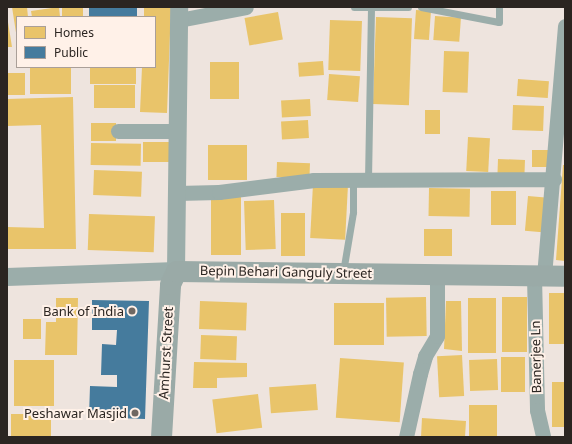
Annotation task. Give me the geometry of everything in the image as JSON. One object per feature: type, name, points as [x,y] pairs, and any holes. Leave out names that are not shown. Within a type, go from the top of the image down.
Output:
[{"type":"main road","name":"Bepin Behari Ganguly Street","points":[[176,271],[565,276]]},
{"type":"main road","name":"Amhurst Street","points":[[161,437],[170,284],[176,271]]},
{"type":"street","points":[[176,271],[179,13],[246,7]]},
{"type":"street","name":"Banerjee Ln","points":[[543,437],[537,410],[539,276],[554,179],[565,26]]},
{"type":"street","points":[[118,131],[178,132]]},
{"type":"street","points":[[178,193],[219,192],[314,180],[554,179]]},
{"type":"street","name":"Bepin Behari Ganguly Street","points":[[7,277],[176,271]]},
{"type":"street","points":[[406,437],[420,374],[426,356],[437,336],[437,274]]},
{"type":"lane","points":[[354,7],[408,7]]},
{"type":"lane","points":[[421,7],[500,22],[499,7]]},
{"type":"lane","points":[[368,180],[371,8]]},
{"type":"lane","points":[[343,273],[353,212],[353,179]]},
{"type":"building: Homes","points":[[12,7],[27,7],[28,16],[16,16],[16,33]]},
{"type":"building: Homes","points":[[59,7],[60,16],[32,16],[31,11]]},
{"type":"building: Homes","points":[[62,7],[83,7],[83,16],[62,16]]},
{"type":"building: Homes","points":[[144,7],[171,7],[167,113],[140,112],[142,68],[156,68],[156,16],[144,16]]},
{"type":"building: Homes","points":[[416,10],[431,11],[429,40],[414,39]]},
{"type":"building: Homes","points":[[278,12],[283,40],[249,45],[245,18]]},
{"type":"building: Homes","points":[[7,16],[12,47],[7,47]]},
{"type":"building: Homes","points":[[435,16],[461,18],[459,42],[433,40]]},
{"type":"building: Homes","points":[[376,17],[412,18],[409,105],[373,104]]},
{"type":"building: Homes","points":[[330,20],[362,21],[360,71],[328,70]]},
{"type":"building: Homes","points":[[444,51],[469,52],[468,93],[443,92]]},
{"type":"building: Homes","points":[[323,61],[324,75],[299,77],[298,63]]},
{"type":"building: Homes","points":[[210,62],[239,62],[239,99],[210,99]]},
{"type":"building: Homes","points":[[30,68],[71,68],[71,94],[30,94]]},
{"type":"building: Homes","points":[[90,68],[136,68],[136,84],[90,84]]},
{"type":"building: Homes","points":[[7,73],[25,73],[25,95],[7,95]]},
{"type":"building: Homes","points":[[329,74],[360,76],[358,102],[327,100]]},
{"type":"building: Homes","points":[[518,79],[549,81],[548,98],[517,96]]},
{"type":"building: Homes","points":[[94,85],[135,85],[135,108],[94,108]]},
{"type":"building: Homes","points":[[73,97],[76,249],[7,249],[7,227],[44,228],[41,125],[7,126],[7,99]]},
{"type":"building: Homes","points":[[310,99],[311,116],[282,117],[281,101]]},
{"type":"building: Homes","points":[[513,105],[544,106],[543,131],[512,130]]},
{"type":"building: Homes","points":[[425,110],[440,110],[440,134],[425,134]]},
{"type":"building: Homes","points":[[308,120],[309,138],[282,139],[281,121]]},
{"type":"building: Homes","points":[[91,123],[116,123],[116,141],[91,141]]},
{"type":"building: Homes","points":[[468,137],[490,138],[488,172],[466,171]]},
{"type":"building: Homes","points":[[143,142],[171,142],[171,162],[143,162]]},
{"type":"building: Homes","points":[[91,143],[141,144],[141,166],[91,165]]},
{"type":"building: Homes","points":[[208,145],[247,145],[247,180],[208,180]]},
{"type":"building: Homes","points":[[532,150],[552,150],[552,167],[532,167]]},
{"type":"building: Homes","points":[[498,159],[525,160],[524,175],[497,174]]},
{"type":"building: Homes","points":[[277,162],[310,163],[309,178],[276,177]]},
{"type":"building: Homes","points":[[563,165],[565,165],[565,261],[556,260]]},
{"type":"building: Homes","points":[[94,170],[142,172],[141,197],[93,195]]},
{"type":"building: Homes","points":[[313,184],[348,186],[345,240],[310,238]]},
{"type":"building: Homes","points":[[429,188],[470,189],[470,217],[429,216]]},
{"type":"building: Homes","points":[[491,191],[516,191],[516,225],[491,225]]},
{"type":"building: Homes","points":[[211,193],[241,193],[241,255],[211,255]]},
{"type":"building: Homes","points":[[528,196],[551,198],[548,233],[525,231]]},
{"type":"building: Homes","points":[[274,200],[276,249],[246,250],[244,201]]},
{"type":"building: Homes","points":[[281,213],[305,213],[305,256],[281,256]]},
{"type":"building: Homes","points":[[89,214],[155,216],[154,252],[88,250]]},
{"type":"building: Homes","points":[[424,229],[452,229],[452,256],[424,256]]},
{"type":"building: Homes","points":[[549,293],[565,293],[565,344],[549,344]]},
{"type":"building: Homes","points":[[426,297],[427,336],[387,337],[386,298]]},
{"type":"building: Homes","points":[[502,297],[527,297],[527,352],[502,352]]},
{"type":"building: Homes","points":[[56,298],[78,298],[77,355],[45,355],[46,322],[56,322]]},
{"type":"building: Homes","points":[[468,298],[496,298],[496,353],[468,353]]},
{"type":"building: Homes","points":[[200,301],[247,303],[246,331],[199,329]]},
{"type":"building: Homes","points":[[446,301],[461,301],[462,351],[444,349]]},
{"type":"building: Homes","points":[[334,303],[384,303],[384,345],[334,345]]},
{"type":"building: Homes","points":[[23,319],[41,319],[41,339],[23,339]]},
{"type":"building: Homes","points":[[201,335],[237,336],[236,360],[200,359]]},
{"type":"building: Homes","points":[[462,355],[464,396],[439,397],[437,356]]},
{"type":"building: Homes","points":[[501,357],[525,357],[525,392],[501,392]]},
{"type":"building: Homes","points":[[340,358],[404,362],[400,422],[336,418]]},
{"type":"building: Homes","points":[[497,359],[498,390],[470,391],[469,360]]},
{"type":"building: Homes","points":[[14,360],[54,360],[54,406],[14,406]]},
{"type":"building: Homes","points":[[194,362],[247,363],[247,377],[217,378],[217,388],[193,388]]},
{"type":"building: Homes","points":[[552,382],[565,382],[565,427],[552,427]]},
{"type":"building: Homes","points":[[316,384],[318,410],[271,413],[269,387]]},
{"type":"building: Homes","points":[[258,394],[262,428],[216,433],[212,400]]},
{"type":"building: Homes","points":[[469,405],[497,405],[497,437],[469,437]]},
{"type":"building: Homes","points":[[11,414],[51,414],[51,437],[11,437]]},
{"type":"building: Homes","points":[[422,418],[466,421],[465,437],[421,437]]},
{"type":"building: Public","points":[[89,7],[137,7],[137,16],[89,16]]},
{"type":"building: Public","points":[[92,300],[149,301],[145,419],[89,417],[90,386],[117,387],[117,375],[101,375],[102,344],[116,345],[117,330],[92,330]]},
{"type":"place","name":"Bank of India","points":[[132,311]]},
{"type":"place","name":"Peshawar Masjid","points":[[135,413]]}]
